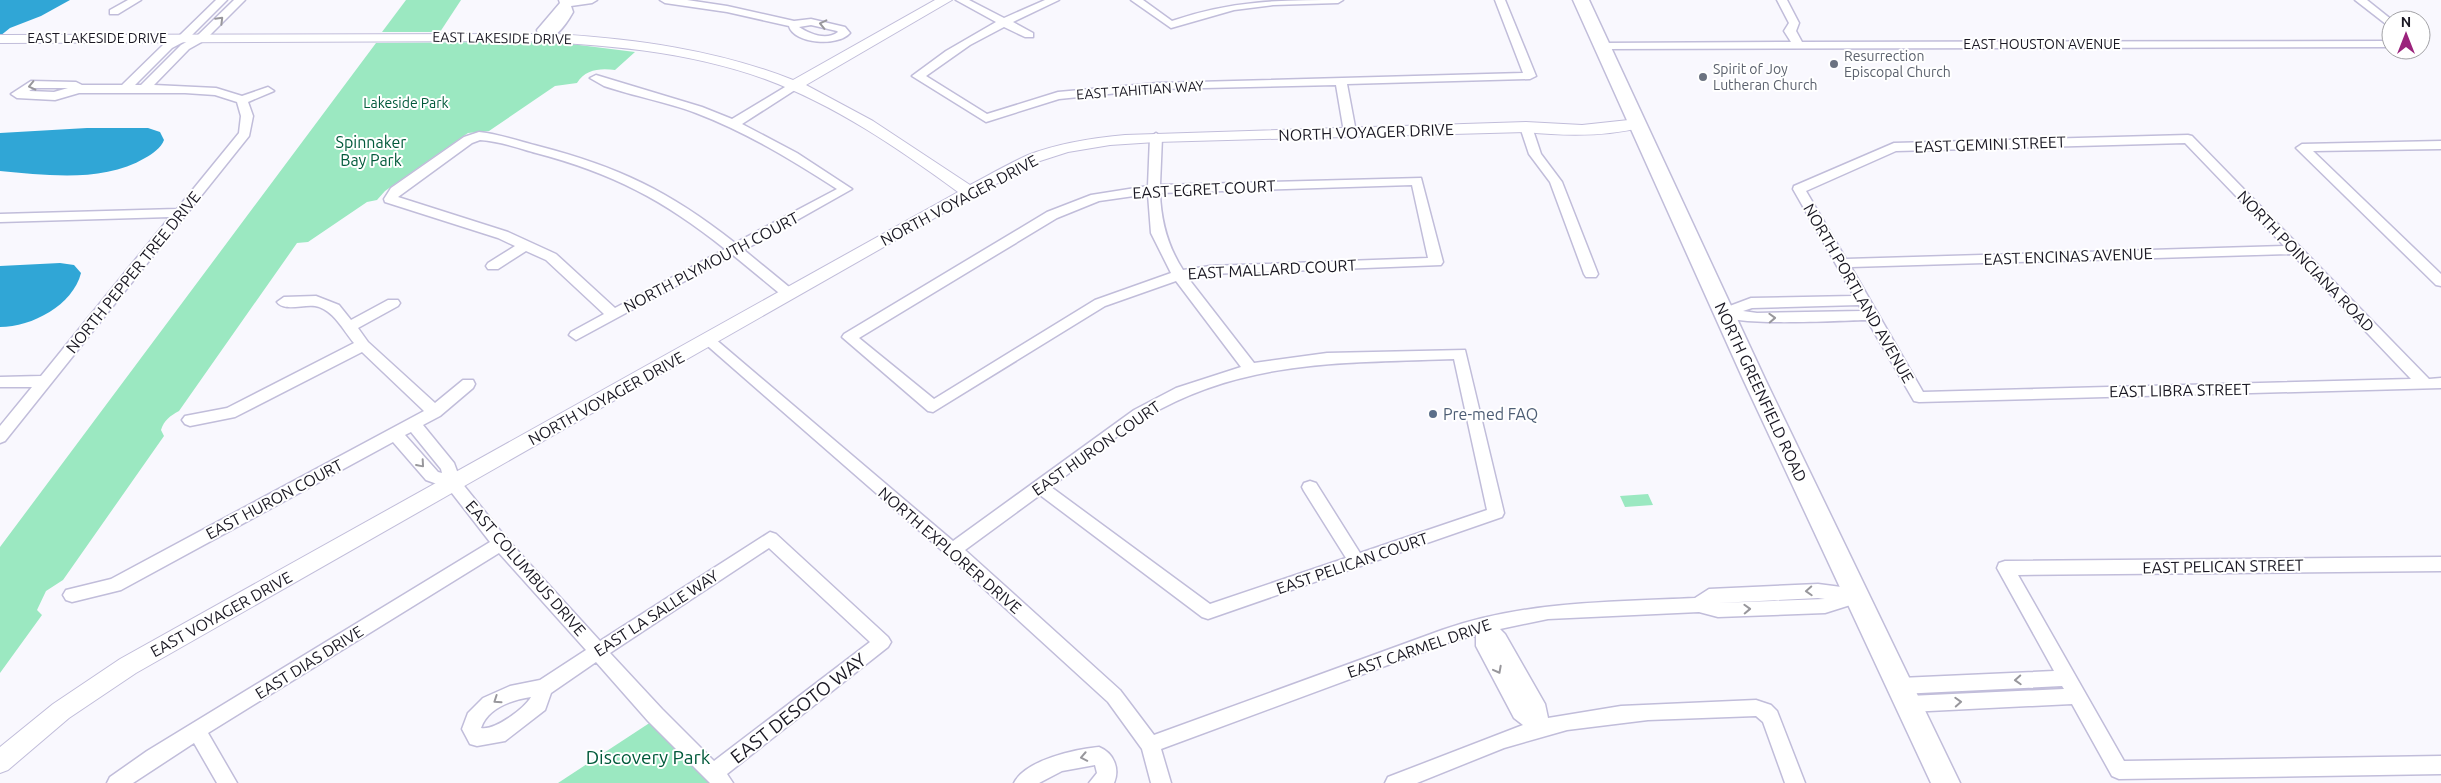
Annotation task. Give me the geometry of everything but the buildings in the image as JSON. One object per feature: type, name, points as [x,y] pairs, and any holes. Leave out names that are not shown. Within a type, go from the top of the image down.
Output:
[{"type":"main road","name":"NORTH GREENFIELD ROAD","points":[[1581,0],[1724,313],[1946,783]]},
{"type":"street","points":[[114,12],[136,0]]},
{"type":"street","points":[[125,89],[168,46],[184,38],[222,0]]},
{"type":"street","points":[[145,88],[186,47],[201,38],[240,0]]},
{"type":"street","points":[[543,38],[555,30],[566,16],[568,12],[564,2],[592,0]]},
{"type":"street","points":[[665,0],[727,9],[794,24]]},
{"type":"street","points":[[596,78],[616,87],[698,110],[738,126],[799,88],[856,58],[859,51],[945,0]]},
{"type":"street","points":[[961,0],[1030,35]]},
{"type":"street","points":[[1004,23],[1054,0]]},
{"type":"street","points":[[1136,0],[1171,24],[1202,12],[1250,2],[1338,0]]},
{"type":"street","name":"EAST TAHITIAN WAY","points":[[1004,23],[950,53],[918,76],[986,118],[1058,96],[1108,90],[1530,76],[1500,0]]},
{"type":"street","points":[[1782,0],[1794,23],[1790,31],[1798,44]]},
{"type":"street","points":[[2360,0],[2381,17]]},
{"type":"street","name":"EAST LAKESIDE DRIVE","points":[[0,38],[543,38],[603,41],[681,53],[730,65],[799,88],[864,122],[969,192]]},
{"type":"street","name":"EAST HOUSTON AVENUE","points":[[1603,46],[2381,44]]},
{"type":"street","points":[[1403,67],[1407,80]]},
{"type":"street","points":[[1266,70],[1268,84]]},
{"type":"street","points":[[1340,82],[1350,132]]},
{"type":"street","points":[[78,89],[145,88],[216,92],[242,100],[268,90]]},
{"type":"street","name":"NORTH PEPPER TREE DRIVE","points":[[0,437],[178,213],[245,133],[247,116],[242,100]]},
{"type":"street","name":"NORTH VOYAGER DRIVE","points":[[454,484],[969,192],[1034,158],[1064,148],[1101,141],[1156,137],[1526,127],[1546,130],[1611,129],[1638,124]]},
{"type":"street","name":"NORTH PLYMOUTH COURT","points":[[576,335],[846,189],[781,147],[738,126]]},
{"type":"street","points":[[1526,127],[1534,154],[1556,182],[1591,274]]},
{"type":"street","points":[[613,314],[551,257],[503,235],[390,199],[396,191],[468,140],[479,136],[605,170],[645,187],[691,215],[789,294]]},
{"type":"street","points":[[1156,137],[1154,189],[1158,232],[1178,275],[1251,369]]},
{"type":"street","name":"EAST GEMINI STREET","points":[[1800,189],[1894,147],[2188,139]]},
{"type":"street","name":"NORTH POINCIANA ROAD","points":[[2188,139],[2425,384]]},
{"type":"street","points":[[2441,144],[2302,148],[2441,281]]},
{"type":"street","name":"EAST EGRET COURT","points":[[933,407],[849,337],[1052,215],[1096,198],[1154,189],[1417,181],[1436,262]]},
{"type":"street","name":"NORTH PORTLAND AVENUE","points":[[1800,189],[1919,397]]},
{"type":"street","points":[[0,218],[178,213]]},
{"type":"street","points":[[493,266],[525,245]]},
{"type":"street","name":"EAST ENCINAS AVENUE","points":[[1842,263],[2295,250]]},
{"type":"street","name":"EAST MALLARD COURT","points":[[933,407],[1100,303],[1178,275],[1210,270],[1436,262]]},
{"type":"street","points":[[284,302],[316,300],[334,308],[363,345],[435,412]]},
{"type":"street","points":[[1724,313],[1751,302],[1863,300]]},
{"type":"street","points":[[349,327],[393,303]]},
{"type":"street","points":[[1724,313],[1757,318],[1872,315]]},
{"type":"street","name":"NORTH EXPLORER DRIVE","points":[[709,340],[953,550],[1114,696],[1150,745],[1161,783]]},
{"type":"street","points":[[190,420],[230,413],[363,345]]},
{"type":"street","name":"EAST HURON COURT","points":[[953,550],[1139,414],[1181,392],[1251,369],[1327,358],[1460,354],[1496,513]]},
{"type":"street","points":[[0,382],[46,381]]},
{"type":"street","name":"EAST LIBRA STREET","points":[[1919,397],[2441,383]]},
{"type":"street","name":"EAST HURON COURT","points":[[72,595],[115,585],[435,412],[468,384]]},
{"type":"street","name":"EAST COLUMBUS DRIVE","points":[[413,424],[448,467],[454,484],[501,544],[654,715],[718,778]]},
{"type":"street","name":"EAST COLUMBUS DRIVE","points":[[395,434],[432,476],[454,484]]},
{"type":"street","name":"EAST VOYAGER DRIVE","points":[[0,762],[60,711],[128,666],[454,484]]},
{"type":"street","name":"EAST PELICAN COURT","points":[[1040,487],[1208,612],[1496,513]]},
{"type":"street","points":[[1310,487],[1357,562]]},
{"type":"street","name":"EAST LA SALLE WAY","points":[[543,688],[770,539],[882,642]]},
{"type":"street","name":"EAST DIAS DRIVE","points":[[118,783],[197,731],[501,544]]},
{"type":"street","name":"EAST PELICAN STREET","points":[[2067,678],[2005,568],[2441,564]]},
{"type":"street","name":"EAST CARMEL DRIVE","points":[[1150,745],[1448,635],[1484,624],[1554,611],[1699,605],[1718,610],[1825,606],[1857,596]]},
{"type":"street","points":[[1484,624],[1486,646],[1521,712],[1540,728]]},
{"type":"street","name":"EAST DESOTO WAY","points":[[718,778],[882,642]]},
{"type":"street","points":[[1905,695],[2067,678],[2119,770],[2441,765]]},
{"type":"street","points":[[1905,695],[2077,696]]},
{"type":"street","points":[[1395,783],[1540,728],[1610,715],[1756,708],[1764,711],[1770,717],[1795,783]]},
{"type":"street","points":[[197,731],[227,783]]},
{"type":"street","points":[[1024,783],[1042,770],[1087,756],[1099,756],[1106,764],[1107,777],[1099,783]]},
{"type":"green space","points":[[406,0],[461,0],[440,32],[382,32]]},
{"type":"green space","name":"Lakeside Park","points":[[516,42],[571,44],[635,52],[615,70],[594,70],[580,78],[577,83],[555,86],[489,131],[468,133],[385,191],[377,200],[367,202],[308,242],[297,243],[179,411],[166,421],[161,430],[164,436],[63,580],[46,591],[37,610],[42,615],[0,673],[0,547],[376,43]]},
{"type":"green space","points":[[1648,494],[1653,505],[1625,507],[1620,496]]},
{"type":"green space","name":"Discovery Park","points":[[651,722],[713,783],[558,783]]},
{"type":"water","points":[[0,0],[70,0],[41,16],[10,28],[0,36]]},
{"type":"water","points":[[87,128],[148,128],[160,132],[164,140],[159,148],[145,158],[129,166],[111,171],[93,174],[55,175],[0,171],[0,133]]},
{"type":"water","points":[[60,263],[74,265],[81,273],[77,285],[69,295],[50,312],[38,318],[25,323],[0,327],[0,266]]},
{"type":"place","name":"Resurrection Episcopal Church","points":[[1834,64]]},
{"type":"place","name":"Spirit of Joy Lutheran Church","points":[[1703,77]]},
{"type":"place","name":"Pre-med FAQ","points":[[1433,414]]},
{"type":"park label","name":"Spinnaker Bay Park","points":[[371,151]]}]
